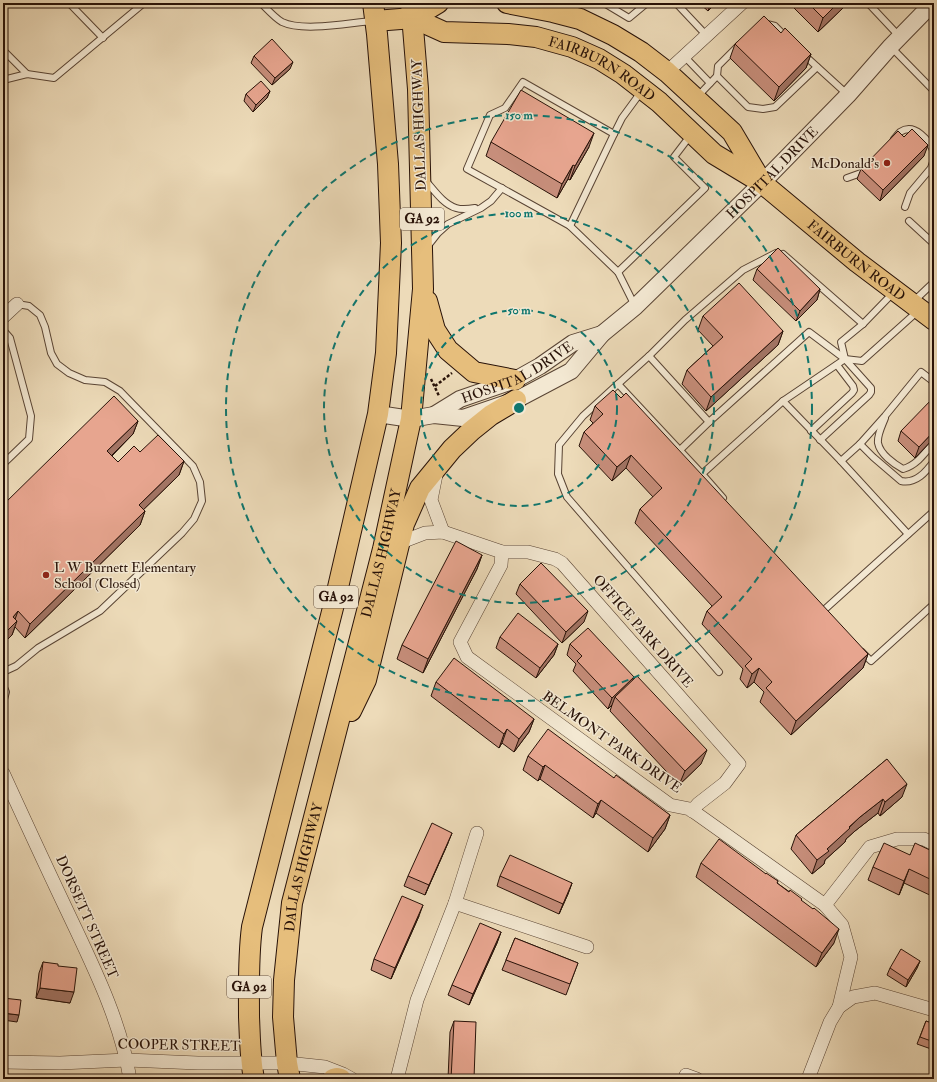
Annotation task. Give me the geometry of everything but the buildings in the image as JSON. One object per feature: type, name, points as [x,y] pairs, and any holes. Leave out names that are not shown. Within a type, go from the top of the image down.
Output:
[{"type":"main road","name":"FAIRBURN ROAD","points":[[374,12],[412,11],[438,3]]},
{"type":"main road","name":"FAIRBURN ROAD","points":[[507,3],[580,19],[613,35],[641,52],[667,72],[732,132],[762,183]]},
{"type":"main road","name":"FAIRBURN ROAD","points":[[412,11],[444,32],[523,35],[536,37],[565,45],[600,60],[623,74],[659,102],[714,154],[762,183],[894,292],[922,311]]},
{"type":"main road","name":"DALLAS HIGHWAY","points":[[289,1071],[283,1017],[284,980],[292,903],[383,549],[411,419],[423,289],[418,89],[412,11]]},
{"type":"main road","name":"GA 92","points":[[253,1071],[248,980],[252,927],[336,596],[378,414],[386,353],[390,243],[388,164],[374,12]]},
{"type":"main road","points":[[423,289],[435,330],[448,350],[474,372],[515,380]]},
{"type":"main road","points":[[331,752],[366,680],[404,524],[420,488],[452,449],[471,431],[516,400]]},
{"type":"main road","points":[[333,1079],[341,1079]]},
{"type":"street","points":[[667,72],[742,3]]},
{"type":"street","name":"HOSPITAL DRIVE","points":[[378,414],[411,419],[434,415],[462,418],[516,400],[571,371],[602,334],[635,307],[762,183],[848,95],[933,3]]},
{"type":"street","points":[[3,317],[17,304]]},
{"type":"street","name":"HOSPITAL DRIVE","points":[[434,415],[460,399],[515,380],[540,366],[573,343],[602,334]]},
{"type":"street","points":[[437,467],[431,500],[443,532]]},
{"type":"street","name":"OFFICE PARK DRIVE","points":[[399,543],[425,533],[443,532],[502,552],[528,552],[555,559],[562,563],[739,764],[725,783],[698,804],[692,811]]},
{"type":"street","name":"BELMONT PARK DRIVE","points":[[502,552],[501,565],[460,642],[466,657],[670,805],[692,811],[825,905],[842,925],[851,957],[839,1007]]},
{"type":"street","name":"DORSETT STREET","points":[[3,773],[89,957],[110,1007],[127,1060],[130,1079]]},
{"type":"street","points":[[397,1079],[417,1000],[455,904],[477,834]]},
{"type":"street","points":[[825,905],[870,847],[897,839],[924,839],[934,844]]},
{"type":"street","points":[[455,904],[587,947]]},
{"type":"street","points":[[808,1079],[830,1022],[839,1007],[853,997],[876,993],[934,1010]]},
{"type":"street","name":"COOPER STREET","points":[[3,1062],[127,1060],[198,1063],[253,1071],[289,1071],[325,1067],[352,1079]]},
{"type":"lane","points":[[69,3],[102,38]]},
{"type":"lane","points":[[74,8],[79,3]]},
{"type":"lane","points":[[3,80],[27,74],[54,78],[144,3]]},
{"type":"lane","points":[[261,3],[281,22],[297,26],[318,26],[374,12]]},
{"type":"lane","points":[[604,3],[629,18],[647,3]]},
{"type":"lane","points":[[676,3],[707,36]]},
{"type":"lane","points":[[868,3],[933,90]]},
{"type":"lane","points":[[758,26],[768,24],[775,26],[791,42]]},
{"type":"lane","points":[[696,98],[717,76],[718,66],[742,42]]},
{"type":"lane","points":[[796,47],[848,95]]},
{"type":"lane","points":[[3,50],[27,74]]},
{"type":"lane","points":[[685,56],[710,83]]},
{"type":"lane","points":[[717,76],[748,107],[763,109],[775,107],[817,67]]},
{"type":"lane","points":[[614,134],[523,82],[505,108],[490,115],[467,169],[570,226],[618,272],[635,307]]},
{"type":"lane","points":[[570,226],[622,118],[643,89]]},
{"type":"lane","points":[[891,142],[901,132],[908,129],[918,132],[929,142],[934,152]]},
{"type":"lane","points":[[618,272],[705,188],[674,157],[692,133]]},
{"type":"lane","points":[[905,207],[910,193],[931,168],[934,159]]},
{"type":"lane","points":[[847,178],[861,173],[871,163]]},
{"type":"lane","points":[[421,175],[437,193],[455,208],[481,208]]},
{"type":"lane","points":[[423,253],[448,224],[481,208],[491,201],[502,188]]},
{"type":"lane","points":[[909,221],[934,244]]},
{"type":"lane","points":[[719,672],[567,497],[558,474],[559,445],[583,416],[686,320],[743,270],[780,250],[863,324]]},
{"type":"lane","points":[[702,474],[783,401],[845,359],[862,361],[922,311],[934,282]]},
{"type":"lane","points":[[845,359],[841,342],[863,324],[894,292]]},
{"type":"lane","points":[[3,672],[16,666],[38,648],[100,611],[182,533],[194,519],[202,501],[200,482],[193,466],[120,391],[104,382],[85,380],[69,373],[57,364],[51,353],[45,327],[40,315],[29,306],[17,304]]},
{"type":"lane","points":[[3,330],[10,338],[31,416],[29,439],[3,464]]},
{"type":"lane","points":[[680,450],[809,332],[845,359],[871,388],[869,395],[820,440]]},
{"type":"lane","points":[[649,356],[709,422]]},
{"type":"lane","points":[[811,431],[854,390],[853,386],[837,364]]},
{"type":"lane","points":[[841,461],[860,444],[921,372],[934,382]]},
{"type":"lane","points":[[618,384],[726,501]]},
{"type":"lane","points":[[783,401],[908,534]]},
{"type":"lane","points":[[885,416],[878,445],[895,465],[903,469],[918,462],[934,442]]},
{"type":"lane","points":[[860,444],[900,481],[906,482],[914,480],[926,471],[934,461]]},
{"type":"lane","points":[[819,604],[826,612],[934,510]]},
{"type":"lane","points":[[857,646],[871,661],[934,604]]},
{"type":"lane","points":[[3,685],[6,692],[3,703]]},
{"type":"path","points":[[435,386],[456,370]]},
{"type":"path","points":[[429,374],[439,397]]},
{"type":"place","name":"McDonald's","points":[[887,163]]},
{"type":"place","name":"L W Burnett Elementary School (Closed)","points":[[46,575]]}]
